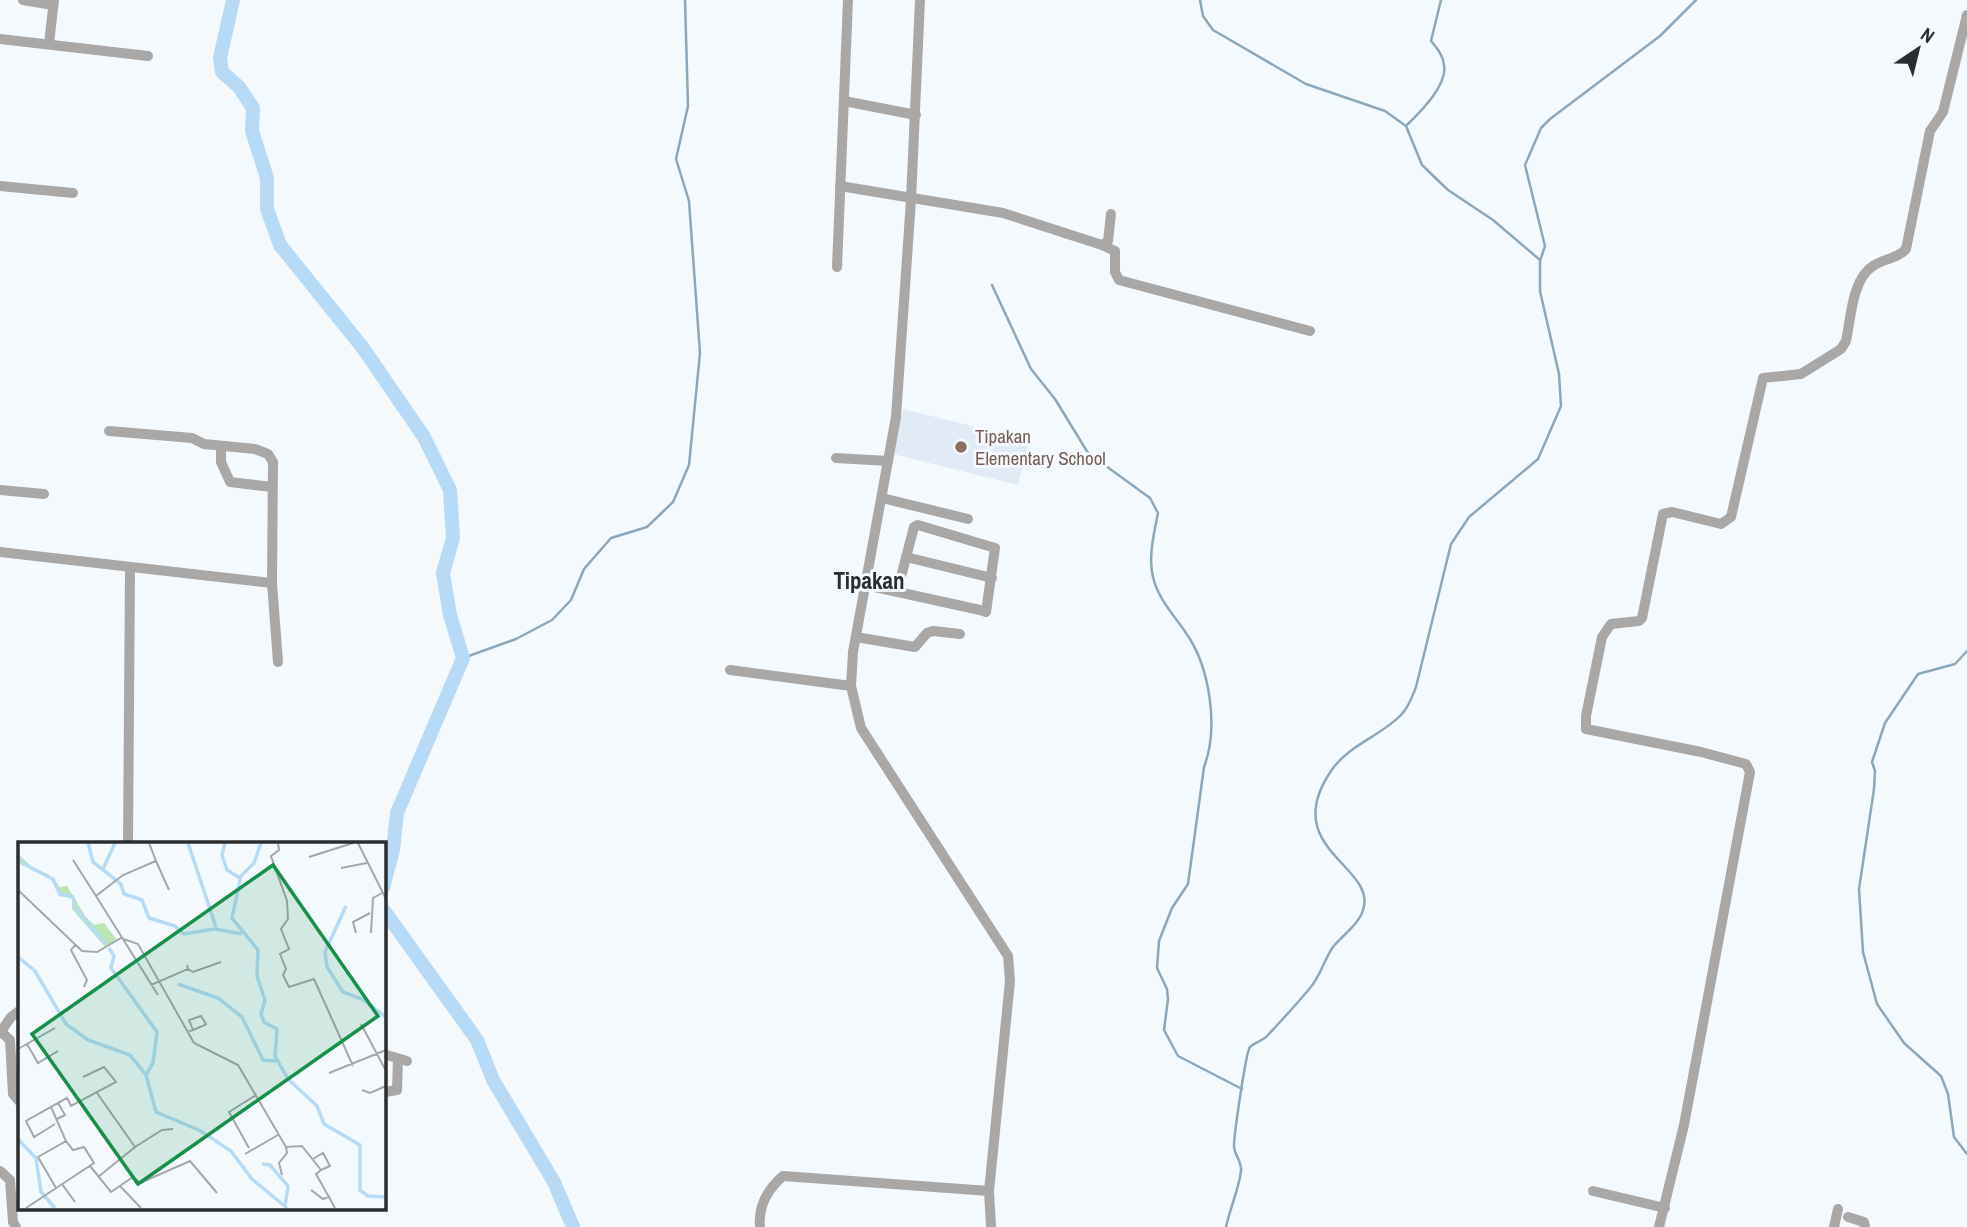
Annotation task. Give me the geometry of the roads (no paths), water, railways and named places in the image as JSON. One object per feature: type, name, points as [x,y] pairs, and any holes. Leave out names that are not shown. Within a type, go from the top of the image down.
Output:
[{"type":"street","points":[[23,0],[53,3],[49,44]]},
{"type":"street","points":[[837,267],[848,0]]},
{"type":"street","points":[[920,0],[916,115],[896,417],[850,672],[861,728],[1007,956],[1010,981],[989,1191],[991,1227]]},
{"type":"street","points":[[1659,1227],[1684,1125],[1750,772],[1746,764],[1701,752],[1586,729],[1586,716],[1602,636],[1605,628],[1611,624],[1639,621],[1642,618],[1663,513],[1672,512],[1721,524],[1731,517],[1763,378],[1801,374],[1841,349],[1846,341],[1858,284],[1867,269],[1900,256],[1906,248],[1930,131],[1943,112],[1967,15]]},
{"type":"street","points":[[0,39],[148,56]]},
{"type":"street","points":[[844,101],[916,115]]},
{"type":"street","points":[[0,186],[73,193]]},
{"type":"street","points":[[841,186],[911,200],[1003,213],[1115,251],[1115,272],[1119,280],[1310,331]]},
{"type":"street","points":[[1102,245],[1108,241],[1111,214]]},
{"type":"street","points":[[109,431],[192,438],[204,444],[254,449],[268,454],[273,461],[272,583],[278,662]]},
{"type":"street","points":[[221,446],[220,462],[227,479],[272,487]]},
{"type":"street","points":[[836,458],[888,461]]},
{"type":"street","points":[[0,490],[44,495]]},
{"type":"street","points":[[882,498],[968,519]]},
{"type":"street","points":[[866,585],[897,592],[986,612],[996,552],[990,544],[918,525],[914,527],[897,592]]},
{"type":"street","points":[[0,552],[130,569],[272,583]]},
{"type":"street","points":[[905,557],[992,578]]},
{"type":"street","points":[[128,842],[130,569]]},
{"type":"street","points":[[856,637],[915,647],[924,635],[933,631],[960,634]]},
{"type":"street","points":[[730,670],[851,686]]},
{"type":"street","points":[[18,1012],[11,1017],[1,1033],[10,1040],[13,1094],[18,1100]]},
{"type":"street","points":[[385,1055],[403,1060],[397,1090],[385,1092]]},
{"type":"street","points":[[0,1171],[10,1180],[13,1222],[16,1227]]},
{"type":"street","points":[[760,1227],[762,1204],[774,1184],[783,1176],[989,1191]]},
{"type":"street","points":[[1593,1191],[1665,1208]]},
{"type":"street","points":[[1834,1227],[1842,1214],[1864,1222],[1865,1227]]},
{"type":"waterway","points":[[233,0],[220,58],[222,72],[239,87],[253,108],[252,131],[267,178],[267,209],[280,245],[363,348],[424,437],[450,490],[453,538],[443,573],[450,615],[463,658],[397,813],[393,850],[385,880]]},
{"type":"waterway","points":[[463,658],[516,639],[552,620],[571,600],[584,569],[611,538],[647,527],[673,502],[689,465],[700,353],[689,201],[676,159],[688,106],[685,0]]},
{"type":"waterway","points":[[1200,0],[1203,16],[1213,30],[1306,84],[1385,111],[1406,126],[1422,165],[1448,190],[1493,220],[1540,260]]},
{"type":"waterway","points":[[1407,125],[1432,98],[1442,81],[1444,65],[1431,41],[1441,0]]},
{"type":"waterway","points":[[1226,1227],[1241,1171],[1234,1149],[1243,1077],[1250,1047],[1266,1037],[1310,988],[1333,947],[1354,925],[1363,910],[1364,895],[1357,881],[1322,838],[1316,819],[1318,798],[1338,762],[1355,747],[1393,722],[1406,709],[1416,687],[1451,544],[1469,517],[1538,459],[1561,406],[1559,374],[1540,291],[1540,261],[1545,246],[1525,165],[1541,128],[1550,119],[1660,36],[1696,0]]},
{"type":"waterway","points":[[992,285],[1031,369],[1055,399],[1088,453],[1150,498],[1158,513],[1151,554],[1155,585],[1162,600],[1186,633],[1201,663],[1210,698],[1211,716],[1209,751],[1204,767],[1188,884],[1172,908],[1159,941],[1157,968],[1167,989],[1168,999],[1164,1030],[1178,1056],[1242,1089]]},
{"type":"waterway","points":[[1967,651],[1955,664],[1918,674],[1885,723],[1872,762],[1875,771],[1874,789],[1859,889],[1863,952],[1877,1004],[1904,1043],[1941,1076],[1948,1094],[1954,1137],[1967,1154]]},
{"type":"waterway","points":[[385,912],[477,1040],[493,1080],[554,1182],[573,1227]]},
{"type":"place","name":"Tipakan Elementary School","points":[[961,447]]},
{"type":"district","name":"Tipakan","points":[[869,581]]}]
